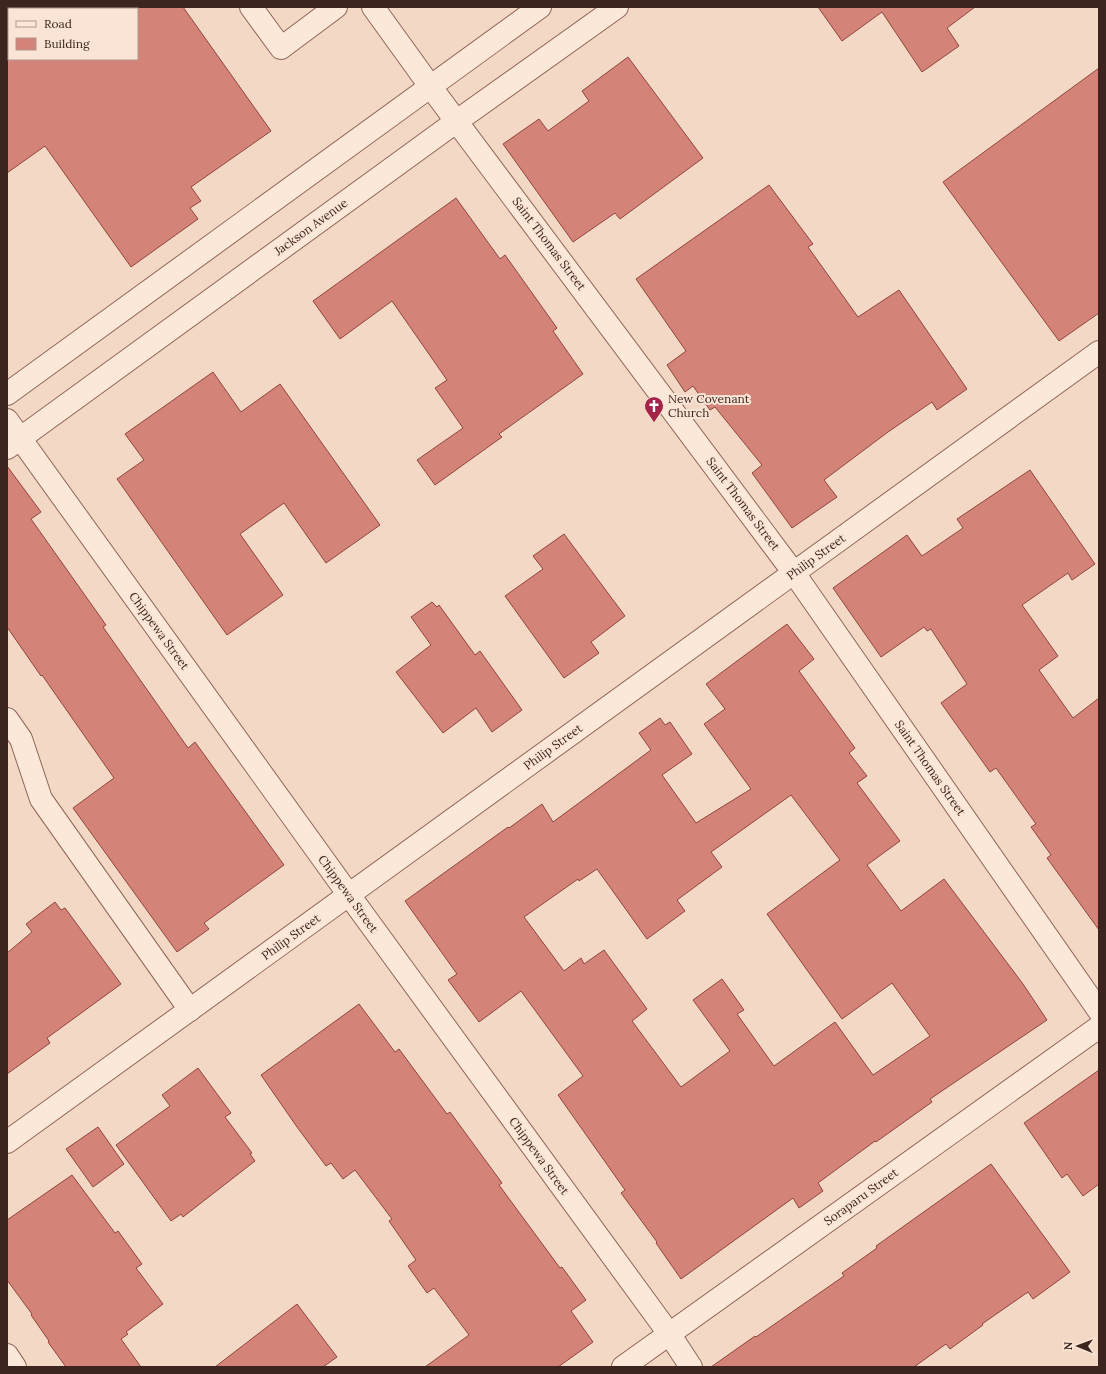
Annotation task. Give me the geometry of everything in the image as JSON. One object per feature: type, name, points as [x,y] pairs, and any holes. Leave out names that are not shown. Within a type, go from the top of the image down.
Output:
[{"type":"street","points":[[251,7],[281,48],[336,7]]},
{"type":"street","name":"Saint Thomas Street","points":[[373,7],[430,86],[794,573],[1099,1011]]},
{"type":"street","points":[[7,394],[540,7]]},
{"type":"street","name":"Jackson Avenue","points":[[14,443],[457,121],[617,7]]},
{"type":"street","name":"Philip Street","points":[[7,1142],[1099,352]]},
{"type":"street","name":"Chippewa Street","points":[[7,420],[14,443],[349,895],[670,1335],[691,1367]]},
{"type":"street","points":[[7,719],[21,739],[41,799],[190,1010]]},
{"type":"street","name":"Soraparu Street","points":[[623,1367],[670,1335],[1099,1027]]},
{"type":"street","points":[[7,1355],[16,1367]]},
{"type":"building","points":[[183,7],[271,131],[191,187],[201,201],[190,208],[198,219],[131,267],[45,146],[7,173],[7,59],[138,60],[137,8]]},
{"type":"building","points":[[818,7],[975,7],[947,28],[959,46],[922,72],[882,12],[842,41]]},
{"type":"building","points":[[628,57],[703,158],[620,219],[615,213],[573,242],[503,144],[539,119],[548,131],[589,101],[582,91]]},
{"type":"building","points":[[1099,68],[1099,313],[1059,341],[943,182]]},
{"type":"building","points":[[769,185],[813,244],[808,247],[858,317],[899,290],[967,389],[937,410],[932,402],[888,432],[824,480],[837,497],[792,528],[752,473],[762,465],[715,407],[710,410],[693,386],[685,392],[667,365],[686,351],[636,279]]},
{"type":"building","points":[[456,198],[500,259],[505,255],[557,328],[553,331],[583,374],[499,434],[502,437],[435,485],[417,460],[463,428],[435,388],[447,380],[392,301],[340,339],[313,301]]},
{"type":"building","points":[[213,372],[241,412],[280,384],[380,525],[326,563],[284,503],[240,534],[283,595],[227,635],[117,479],[144,460],[125,434]]},
{"type":"building","points":[[7,466],[41,512],[31,519],[106,625],[103,627],[188,748],[195,742],[284,865],[204,923],[209,929],[177,952],[73,808],[114,778],[7,627]]},
{"type":"building","points":[[1030,470],[1095,564],[1072,580],[1068,573],[1022,605],[1058,656],[1039,670],[1073,718],[1099,698],[1099,930],[1047,858],[1051,855],[1031,827],[1036,824],[996,768],[990,772],[941,703],[967,684],[931,629],[927,631],[924,627],[881,657],[833,588],[907,535],[922,556],[963,528],[957,519]]},
{"type":"building","points":[[564,534],[625,616],[591,642],[599,653],[564,678],[505,596],[543,569],[533,556]]},
{"type":"building","points":[[432,602],[437,607],[439,605],[475,655],[480,651],[522,710],[492,732],[476,708],[443,733],[396,672],[431,645],[411,617]]},
{"type":"building","points":[[787,624],[814,659],[799,671],[855,748],[849,753],[867,776],[857,783],[900,841],[867,865],[901,911],[944,879],[1023,984],[1047,1020],[930,1099],[932,1102],[876,1142],[875,1141],[818,1183],[823,1191],[799,1208],[793,1198],[681,1279],[656,1243],[657,1242],[621,1193],[625,1190],[558,1095],[583,1076],[521,991],[479,1022],[448,980],[457,974],[405,901],[542,804],[553,822],[651,750],[639,733],[660,718],[665,725],[670,722],[692,754],[662,775],[696,823],[751,789],[704,724],[725,709],[706,684]],"holes":[[[791,795],[840,860],[767,914],[842,1019],[892,983],[930,1036],[873,1075],[835,1022],[774,1066],[737,1014],[744,1010],[722,979],[693,1000],[730,1051],[681,1087],[632,1021],[647,1009],[604,950],[584,964],[581,958],[564,971],[524,917],[578,879],[579,881],[597,869],[647,939],[685,911],[677,900],[722,867],[711,852]]]},
{"type":"building","points":[[55,902],[61,910],[65,908],[121,984],[47,1038],[50,1043],[7,1074],[7,953],[32,932],[26,924]]},
{"type":"building","points":[[359,1004],[395,1052],[399,1049],[447,1114],[450,1112],[502,1183],[499,1185],[560,1268],[562,1267],[586,1300],[571,1311],[593,1342],[558,1367],[425,1367],[469,1335],[434,1288],[427,1293],[408,1266],[416,1260],[389,1221],[392,1219],[355,1170],[343,1179],[331,1163],[326,1166],[261,1075]]},
{"type":"building","points":[[198,1068],[231,1113],[225,1117],[252,1153],[250,1154],[255,1161],[183,1217],[181,1214],[171,1221],[116,1145],[170,1106],[162,1095]]},
{"type":"building","points":[[1099,1070],[1099,1184],[1083,1196],[1067,1174],[1062,1178],[1024,1123]]},
{"type":"building","points":[[98,1127],[124,1164],[93,1187],[66,1149]]},
{"type":"building","points":[[991,1164],[1070,1272],[1033,1299],[1028,1292],[982,1324],[983,1325],[950,1349],[946,1344],[914,1367],[711,1367],[844,1276],[842,1273],[877,1248],[876,1246]]},
{"type":"building","points":[[72,1175],[115,1233],[118,1231],[142,1264],[136,1268],[163,1304],[126,1332],[128,1334],[121,1339],[141,1367],[66,1367],[48,1342],[49,1341],[31,1315],[32,1314],[7,1280],[7,1220]]},
{"type":"building","points":[[297,1304],[337,1357],[323,1367],[215,1367]]},
{"type":"place","name":"New Covenant Church","points":[[654,423]]}]
